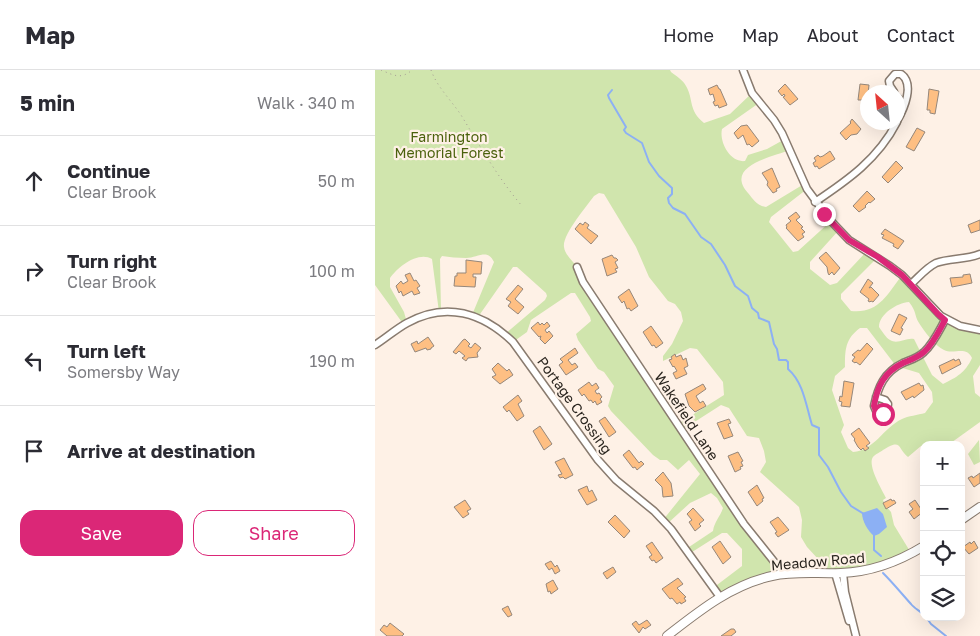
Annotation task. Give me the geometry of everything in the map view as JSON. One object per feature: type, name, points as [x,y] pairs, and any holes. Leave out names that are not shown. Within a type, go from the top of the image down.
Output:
[{"type":"street","points":[[743,70],[752,93],[782,132],[800,176],[815,202],[830,220],[849,240],[890,266],[911,284],[945,320],[960,326],[980,330]]},
{"type":"street","points":[[889,85],[892,76],[901,74],[906,78],[905,98]]},
{"type":"street","points":[[815,202],[863,168],[875,155],[892,130]]},
{"type":"street","points":[[911,284],[924,271],[937,263],[963,260],[980,254]]},
{"type":"street","name":"Wakefield Lane","points":[[577,267],[583,282],[744,524],[783,574]]},
{"type":"street","name":"Portage Crossing","points":[[375,345],[407,323],[431,313],[446,312],[472,315],[484,319],[500,329],[513,342],[602,465],[616,480],[654,511],[671,529],[720,597]]},
{"type":"street","points":[[876,397],[880,384],[888,374],[896,366],[922,354],[931,344],[945,320]]},
{"type":"street","points":[[965,517],[980,507]]},
{"type":"street","name":"Meadow Road","points":[[667,636],[720,597],[756,580],[783,574],[839,573],[873,569],[891,563],[920,548]]},
{"type":"street","points":[[839,573],[853,622],[855,636]]},
{"type":"path","points":[[381,70],[395,76],[402,76],[412,70]]},
{"type":"path","points":[[431,70],[441,90],[460,114],[496,172],[522,206]]},
{"type":"green space","name":"Farmington Memorial Forest","points":[[375,70],[670,70],[685,84],[693,109],[704,123],[730,114],[752,93],[759,103],[722,129],[724,145],[735,159],[745,161],[748,155],[767,149],[785,139],[790,150],[753,164],[746,169],[742,176],[742,184],[756,202],[766,207],[804,184],[807,189],[771,217],[769,222],[793,252],[798,251],[831,221],[839,230],[810,262],[810,269],[830,285],[837,283],[867,251],[878,257],[841,294],[841,299],[851,311],[868,309],[881,302],[902,275],[945,320],[980,330],[980,365],[973,376],[975,393],[980,397],[980,422],[954,441],[920,441],[920,447],[908,457],[899,446],[893,445],[873,457],[872,466],[886,498],[883,500],[891,512],[894,525],[911,553],[891,563],[831,573],[807,547],[801,537],[802,520],[799,507],[760,472],[766,462],[759,438],[747,436],[729,408],[721,405],[682,430],[744,524],[784,574],[720,597],[713,588],[742,566],[742,549],[727,533],[722,533],[689,554],[686,549],[713,531],[723,508],[717,498],[711,493],[690,503],[667,524],[663,520],[700,474],[689,460],[678,470],[667,460],[660,460],[611,411],[608,406],[614,386],[604,372],[598,369],[576,334],[591,321],[575,293],[571,293],[531,320],[527,332],[513,342],[505,334],[545,300],[546,293],[517,267],[513,267],[478,317],[472,315],[494,262],[488,255],[470,258],[442,256],[440,259],[441,312],[439,312],[432,259],[421,257],[409,261],[390,278],[390,287],[404,312],[407,323],[404,325],[375,285]],"holes":[[[599,193],[604,194],[636,247],[649,277],[668,301],[675,304],[681,312],[683,321],[672,344],[663,356],[663,361],[690,348],[697,349],[723,382],[724,395],[678,424],[577,267],[567,255],[564,247],[567,235],[581,213],[594,196]],[[909,302],[917,320],[937,345],[948,351],[967,352],[972,358],[960,374],[943,384],[932,375],[914,339],[893,341],[879,327],[882,318],[889,310]],[[860,328],[867,328],[896,366],[919,373],[932,392],[933,402],[925,413],[902,419],[873,443],[853,452],[848,448],[841,432],[844,425],[832,390],[835,376],[845,367],[845,355],[851,336]]]},
{"type":"green space","points":[[979,440],[980,462],[974,465],[968,454]]},
{"type":"water","points":[[877,508],[883,514],[887,527],[874,536],[866,526],[862,513]]},
{"type":"building","points":[[785,84],[798,99],[790,105],[783,97],[785,96],[784,94],[782,96],[778,91]]},
{"type":"building","points":[[860,84],[869,85],[860,85],[860,100],[858,100]]},
{"type":"building","points":[[717,85],[727,105],[719,108],[718,105],[715,106],[713,94],[710,95],[708,89]]},
{"type":"building","points":[[929,89],[939,91],[935,114],[927,110]]},
{"type":"building","points":[[852,119],[860,130],[846,140],[840,133]]},
{"type":"building","points":[[747,125],[759,141],[752,147],[749,144],[747,145],[743,135],[738,139],[734,133],[741,126]]},
{"type":"building","points":[[917,128],[925,132],[914,151],[906,147]]},
{"type":"building","points":[[830,151],[835,159],[819,169],[817,166],[815,167],[813,163],[816,161],[814,158],[818,155],[820,157],[823,156]]},
{"type":"building","points":[[896,161],[903,168],[888,183],[882,177]]},
{"type":"building","points":[[772,168],[780,187],[773,193],[762,173]]},
{"type":"building","points":[[867,191],[875,199],[859,212],[853,206]]},
{"type":"building","points":[[796,212],[800,217],[796,220],[805,232],[802,234],[804,237],[798,241],[786,228],[786,225],[791,221],[788,218]]},
{"type":"building","points":[[980,220],[980,230],[971,233],[968,225]]},
{"type":"building","points":[[585,222],[589,225],[587,228],[598,236],[591,244],[575,229],[580,223],[583,225]]},
{"type":"building","points":[[885,229],[904,241],[898,249],[893,246],[894,244],[882,238],[884,235],[881,234]]},
{"type":"building","points":[[826,252],[840,268],[834,275],[832,272],[829,275],[827,267],[819,258]]},
{"type":"building","points":[[612,255],[618,260],[615,262],[618,268],[615,269],[617,272],[607,276],[602,259]]},
{"type":"building","points":[[466,260],[482,262],[481,274],[473,274],[473,277],[476,277],[475,287],[454,286],[457,273],[466,273]]},
{"type":"building","points":[[410,273],[414,281],[416,280],[420,286],[417,288],[420,293],[414,295],[412,291],[403,296],[401,291],[399,293],[396,286],[401,281],[403,284],[408,281],[405,275]]},
{"type":"building","points":[[970,274],[972,283],[952,287],[950,278],[963,277],[963,275]]},
{"type":"building","points":[[868,279],[873,283],[869,288],[871,287],[879,295],[873,302],[868,301],[869,299],[860,292]]},
{"type":"building","points":[[518,285],[523,289],[515,299],[524,307],[518,314],[508,306],[511,302],[506,299]]},
{"type":"building","points":[[629,289],[638,306],[631,311],[629,308],[627,309],[624,301],[622,303],[618,297]]},
{"type":"building","points":[[899,314],[907,318],[901,328],[903,329],[900,335],[891,331]]},
{"type":"building","points":[[538,322],[540,325],[542,323],[544,325],[547,322],[550,326],[545,330],[547,333],[549,331],[553,336],[545,344],[540,339],[541,336],[539,337],[531,328]]},
{"type":"building","points":[[651,326],[663,343],[656,348],[654,345],[652,346],[643,332]]},
{"type":"building","points":[[428,337],[434,346],[431,349],[427,350],[426,348],[415,352],[411,344],[417,341],[418,344]]},
{"type":"building","points":[[465,339],[471,348],[475,343],[481,348],[477,353],[478,357],[468,358],[466,361],[462,358],[465,356],[459,351],[456,354],[453,352]]},
{"type":"building","points":[[867,343],[873,349],[860,365],[852,361],[855,357],[852,355],[858,350],[860,351]]},
{"type":"building","points":[[575,348],[578,353],[568,360],[572,365],[575,363],[578,367],[566,375],[559,365],[563,362],[560,359]]},
{"type":"building","points":[[675,354],[676,357],[681,355],[683,360],[686,358],[688,366],[684,368],[687,374],[676,379],[673,373],[677,371],[669,360]]},
{"type":"building","points":[[954,359],[955,361],[959,359],[961,364],[942,374],[939,366]]},
{"type":"building","points":[[498,363],[507,371],[509,369],[513,375],[500,384],[492,377],[496,375],[492,369]]},
{"type":"building","points":[[844,381],[854,383],[850,407],[841,406],[842,402],[839,401],[840,396],[842,397]]},
{"type":"building","points":[[589,382],[592,386],[596,383],[599,388],[595,391],[602,397],[600,399],[602,402],[597,405],[595,401],[593,403],[591,400],[589,401],[584,394],[582,396],[578,390]]},
{"type":"building","points":[[919,383],[921,386],[923,385],[924,390],[914,398],[913,396],[906,400],[901,392]]},
{"type":"building","points":[[703,384],[706,389],[696,396],[700,403],[703,401],[706,406],[695,412],[689,406],[685,394]]},
{"type":"building","points":[[518,395],[522,401],[518,404],[524,416],[517,421],[509,410],[507,412],[503,407]]},
{"type":"building","points":[[605,417],[616,432],[609,437],[599,421]]},
{"type":"building","points":[[729,419],[731,423],[728,424],[733,436],[724,439],[717,423]]},
{"type":"building","points":[[540,426],[552,444],[544,450],[533,431]]},
{"type":"building","points":[[859,428],[870,443],[866,446],[869,448],[865,451],[863,448],[861,450],[858,447],[851,434]]},
{"type":"building","points":[[629,450],[639,463],[641,461],[644,464],[637,470],[635,467],[633,468],[623,455]]},
{"type":"building","points":[[738,452],[743,461],[741,462],[743,466],[735,472],[728,456]]},
{"type":"building","points":[[564,458],[573,475],[565,479],[563,477],[560,478],[558,475],[562,474],[555,462]]},
{"type":"building","points":[[663,472],[671,483],[673,496],[663,497],[662,487],[655,480]]},
{"type":"building","points":[[980,473],[980,483],[974,487],[968,478],[972,476],[973,478]]},
{"type":"building","points":[[757,485],[764,498],[757,506],[748,492]]},
{"type":"building","points":[[587,486],[589,492],[592,490],[597,500],[587,505],[578,490]]},
{"type":"building","points":[[891,499],[896,503],[886,509],[883,503]]},
{"type":"building","points":[[465,500],[471,509],[467,511],[469,514],[463,518],[454,507]]},
{"type":"building","points":[[915,500],[920,508],[920,514],[914,519],[909,512],[913,509],[909,504]]},
{"type":"building","points":[[693,508],[704,520],[695,531],[689,522],[692,520],[687,514]]},
{"type":"building","points":[[615,515],[630,531],[624,538],[608,522]]},
{"type":"building","points":[[778,517],[789,530],[778,537],[770,522]]},
{"type":"building","points":[[720,541],[731,557],[723,564],[712,547]]},
{"type":"building","points":[[974,541],[978,548],[969,554],[965,549],[965,546],[970,542],[971,544]]},
{"type":"building","points":[[652,542],[663,558],[656,563],[649,557],[652,555],[646,546]]},
{"type":"building","points":[[551,561],[555,567],[557,565],[560,571],[555,574],[552,568],[549,570],[545,564]]},
{"type":"building","points":[[613,567],[616,572],[607,579],[603,573]]},
{"type":"building","points":[[678,578],[683,584],[677,588],[686,597],[684,598],[686,601],[681,604],[680,602],[677,604],[672,598],[670,599],[662,589]]},
{"type":"building","points":[[553,580],[558,589],[551,594],[550,591],[548,592],[546,584]]},
{"type":"building","points":[[508,606],[512,615],[508,617],[502,609]]},
{"type":"building","points":[[647,620],[651,625],[645,629],[643,627],[639,633],[632,624],[636,621],[639,625]]},
{"type":"building","points":[[390,623],[404,634],[402,636],[387,636],[380,630],[384,625],[387,627]]},
{"type":"building","points":[[734,629],[736,632],[731,636],[721,636]]},
{"type":"waterway","points":[[612,90],[608,95],[626,127],[624,130],[642,143],[649,162],[659,176],[672,188],[672,194],[668,198],[669,203],[673,208],[685,214],[701,237],[711,244],[725,265],[735,286],[748,296],[752,308],[758,313],[759,318],[769,322],[779,360],[786,360],[788,362],[788,369],[801,388],[812,425],[819,428],[819,455],[851,506],[864,514]]},
{"type":"waterway","points":[[874,535],[874,550],[881,556]]},
{"type":"waterway","points":[[883,573],[920,612]]},
{"type":"waterway","points":[[929,621],[946,636]]},
{"type":"route","points":[[824,214],[849,240],[878,257],[902,275],[945,320],[931,344],[922,354],[896,366],[883,379],[878,389],[874,409],[877,413],[883,414]]}]
